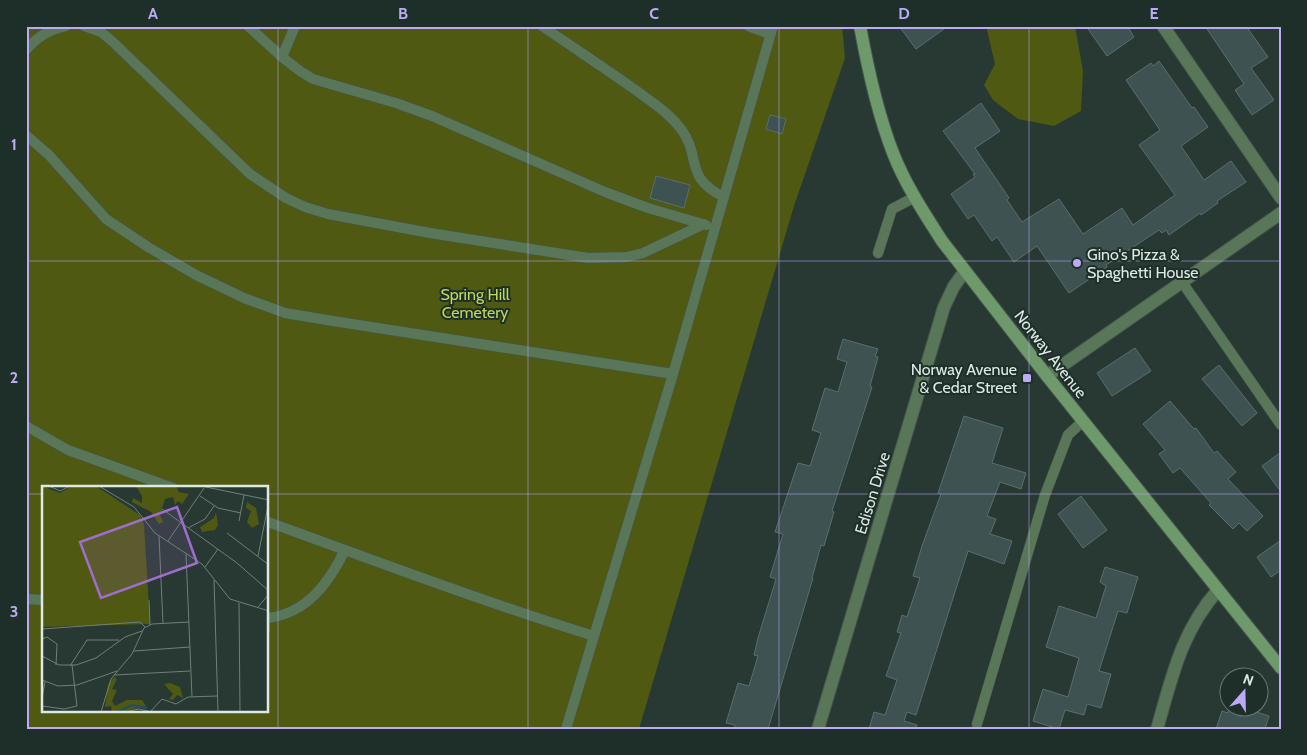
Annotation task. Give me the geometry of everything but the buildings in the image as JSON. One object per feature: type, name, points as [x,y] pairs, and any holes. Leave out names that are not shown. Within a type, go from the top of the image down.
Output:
[{"type":"main road","name":"Norway Avenue","points":[[860,26],[868,71],[879,113],[894,155],[915,197],[942,241],[1047,376],[1281,668]]},
{"type":"street","points":[[1163,26],[1281,198]]},
{"type":"street","points":[[1047,376],[1281,212]]},
{"type":"street","name":"Edison Drive","points":[[818,729],[944,307],[954,286],[965,271]]},
{"type":"street","points":[[1157,729],[1180,651],[1189,630],[1203,608],[1218,590]]},
{"type":"lane","points":[[26,50],[32,42],[44,34],[66,26]]},
{"type":"lane","points":[[84,26],[101,32],[113,42],[250,174],[286,198],[305,207],[328,214],[430,233],[588,258],[627,258],[643,254],[704,224]]},
{"type":"lane","points":[[248,26],[282,57],[313,79],[396,103],[605,192],[648,208],[714,227]]},
{"type":"lane","points":[[282,57],[295,26]]},
{"type":"lane","points":[[542,26],[627,84],[673,119],[687,139],[696,170],[701,180],[707,187],[724,197]]},
{"type":"lane","points":[[566,729],[673,374],[772,30],[748,26]]},
{"type":"lane","points":[[26,135],[49,156],[106,219],[148,247],[196,275],[244,298],[286,312],[333,322],[673,374]]},
{"type":"lane","points":[[878,253],[892,209],[915,197]]},
{"type":"lane","points":[[1182,282],[1281,425]]},
{"type":"lane","points":[[977,724],[1045,495],[1068,434],[1083,421]]},
{"type":"lane","points":[[26,426],[68,450],[167,486]]},
{"type":"lane","points":[[269,522],[539,619],[594,636]]},
{"type":"lane","points":[[269,618],[280,617],[305,604],[329,578],[345,550]]},
{"type":"lane","points":[[26,599],[42,600]]},
{"type":"green space","name":"Spring Hill Cemetery","points":[[26,26],[842,26],[845,58],[794,206],[639,729],[26,729]]},
{"type":"green space","points":[[986,26],[1075,26],[1083,71],[1081,111],[1054,126],[1018,119],[993,100],[984,85],[995,64]]},
{"type":"place","name":"Gino's Pizza & Spaghetti House","points":[[1077,263]]},
{"type":"place","name":"Norway Avenue & Cedar Street","points":[[1027,378]]}]
